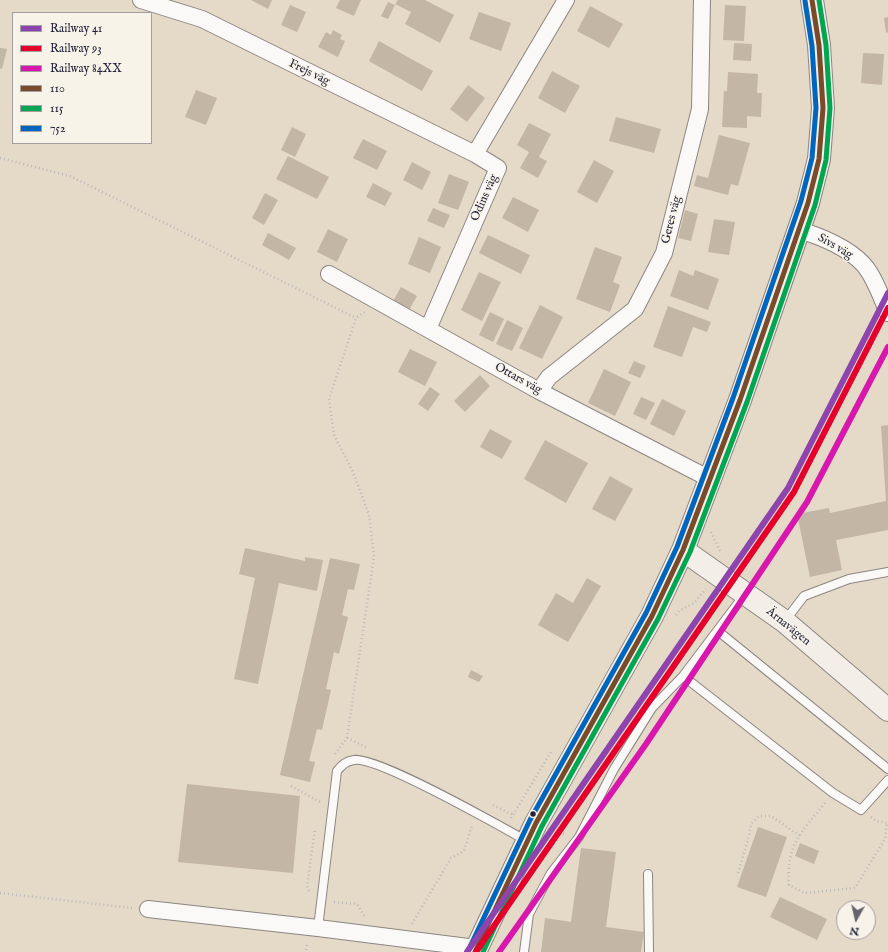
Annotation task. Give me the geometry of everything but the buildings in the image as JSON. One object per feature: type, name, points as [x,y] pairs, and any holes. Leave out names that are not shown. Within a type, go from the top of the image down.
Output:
[{"type":"main road","points":[[475,950],[527,841],[652,616],[683,550],[740,400],[808,203],[819,159],[823,108],[819,45],[812,0]]},
{"type":"main road","name":"Ärnavägen","points":[[683,550],[784,621],[888,710]]},
{"type":"street","name":"Frejs väg","points":[[141,0],[202,19],[475,154]]},
{"type":"street","points":[[475,154],[566,0]]},
{"type":"street","name":"Geres väg","points":[[539,391],[549,377],[635,309],[664,253],[700,109],[702,0]]},
{"type":"street","name":"Odins väg","points":[[428,329],[498,168],[475,154]]},
{"type":"street","name":"Sivs väg","points":[[799,230],[816,235],[841,248],[864,265],[879,290],[888,312]]},
{"type":"street","name":"Ottars väg","points":[[329,274],[539,391],[710,479]]},
{"type":"street","points":[[148,909],[318,928],[475,950]]},
{"type":"lane","points":[[784,621],[804,596],[849,579],[888,572]]},
{"type":"lane","points":[[524,952],[529,914],[551,873],[579,837],[614,769],[652,708],[683,676],[745,594]]},
{"type":"lane","points":[[718,631],[888,769]]},
{"type":"lane","points":[[683,676],[833,793],[860,810],[888,780]]},
{"type":"lane","points":[[318,928],[337,771],[344,763],[354,760],[375,763],[476,813],[527,841]]},
{"type":"lane","points":[[648,874],[649,952]]},
{"type":"path","points":[[0,158],[70,176],[356,318]]},
{"type":"path","points":[[330,760],[347,738],[374,558],[369,515],[353,472],[334,435],[329,399],[356,318],[371,308],[384,305]]},
{"type":"path","points":[[833,793],[792,846],[788,867],[789,885],[804,893],[855,888],[885,839],[888,823],[876,821],[860,810]]},
{"type":"path","points":[[319,808],[321,794]]},
{"type":"path","points":[[404,924],[411,924],[451,858],[464,851],[476,813]]},
{"type":"path","points":[[738,873],[751,824],[759,816],[771,816],[800,836]]},
{"type":"path","points":[[316,827],[307,886],[312,899],[357,904],[367,920]]},
{"type":"path","points":[[0,893],[148,909]]},
{"type":"rail line","name":"41","points":[[467,952],[788,488],[888,293]]},
{"type":"rail line","name":"93","points":[[476,952],[794,492],[888,308]]},
{"type":"rail line","name":"84XX","points":[[499,952],[646,744],[807,502],[888,347]]},
{"type":"transit line","name":"110","points":[[475,952],[536,823],[652,616],[683,550],[740,400],[808,203],[819,159],[823,108],[819,45],[812,0]]},
{"type":"transit line","name":"115","points":[[483,952],[542,826],[658,619],[690,552],[747,402],[815,205],[826,160],[830,108],[826,45],[819,0]]},
{"type":"transit line","name":"752","points":[[469,949],[530,820],[646,613],[677,547],[733,398],[801,201],[812,158],[816,108],[812,46],[805,1]]}]
